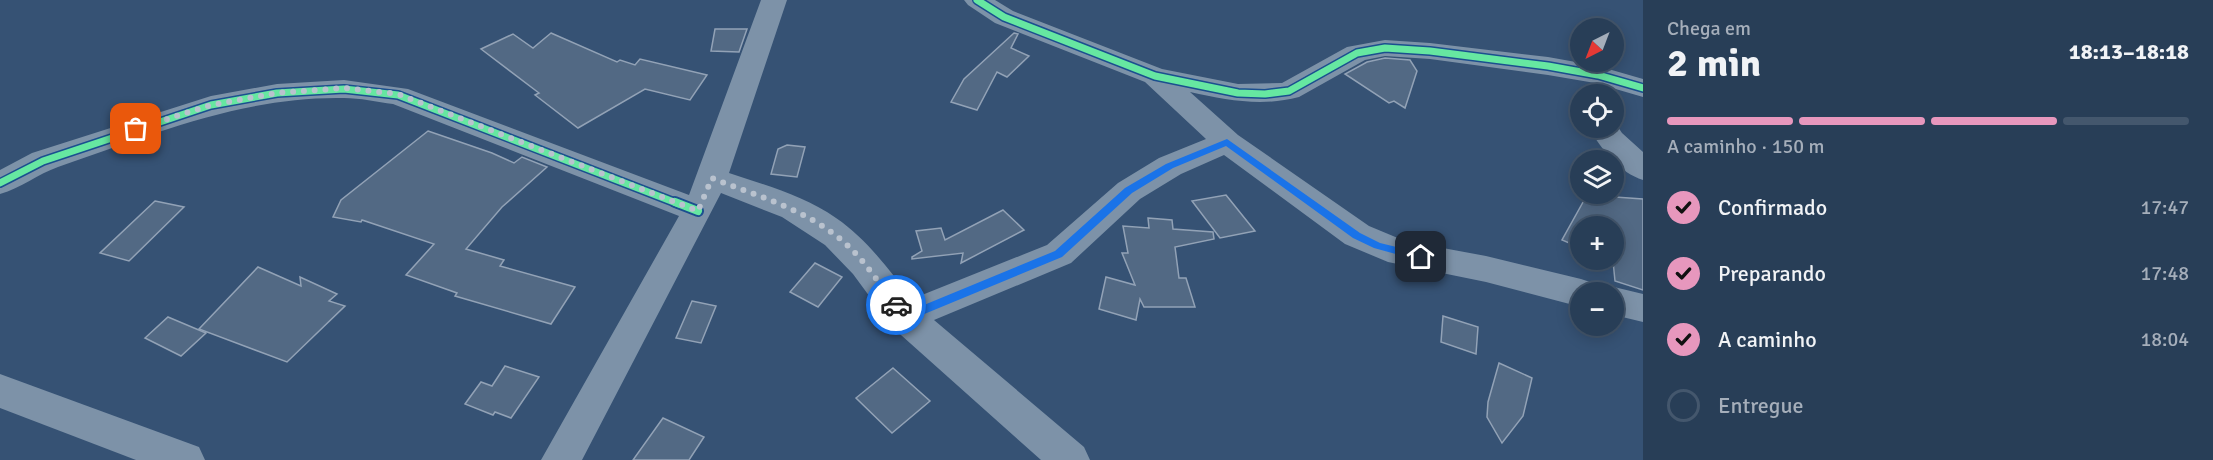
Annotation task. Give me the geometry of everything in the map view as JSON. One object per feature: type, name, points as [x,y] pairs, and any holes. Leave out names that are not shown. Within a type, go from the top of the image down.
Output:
[{"type":"street","points":[[561,460],[698,211],[712,178],[774,0]]},
{"type":"street","points":[[977,0],[1004,17],[1155,76],[1238,93],[1265,94],[1288,91],[1330,70],[1357,53],[1384,48],[1430,51],[1592,84]]},
{"type":"street","points":[[1155,76],[1227,142],[1357,235],[1378,246],[1400,253],[1486,269],[1570,290]]},
{"type":"street","points":[[1624,87],[1643,88]]},
{"type":"street","points":[[0,183],[42,161],[211,105],[277,93],[344,88],[398,94],[698,211]]},
{"type":"street","points":[[1610,138],[1643,169]]},
{"type":"street","points":[[905,317],[1059,254],[1129,191],[1170,166],[1227,142]]},
{"type":"street","points":[[712,178],[803,214],[836,235],[860,258],[905,317],[1070,460]]},
{"type":"street","points":[[1624,303],[1643,308]]},
{"type":"street","points":[[0,391],[185,460]]},
{"type":"building","points":[[715,29],[747,29],[739,52],[711,51]]},
{"type":"building","points":[[551,33],[617,62],[620,60],[635,65],[640,59],[707,75],[690,100],[645,89],[578,128],[535,95],[539,93],[481,49],[513,34],[533,48]]},
{"type":"building","points":[[1014,33],[1018,34],[1011,48],[1029,56],[1007,77],[997,72],[977,110],[951,102],[964,79]]},
{"type":"building","points":[[1385,58],[1410,60],[1417,71],[1405,108],[1394,101],[1389,103],[1345,74],[1367,62]]},
{"type":"building","points":[[428,131],[514,163],[522,157],[547,167],[502,207],[466,249],[504,260],[500,266],[575,287],[551,324],[455,296],[457,293],[406,275],[434,244],[362,220],[361,222],[333,217],[341,200]]},
{"type":"building","points":[[787,145],[805,147],[797,177],[771,174],[778,149]]},
{"type":"building","points":[[1226,195],[1255,231],[1220,238],[1192,201]]},
{"type":"building","points":[[1624,198],[1643,199],[1643,290],[1624,282],[1615,281],[1614,270],[1624,270],[1624,216],[1575,216],[1582,204],[1624,204]]},
{"type":"building","points":[[155,201],[184,207],[129,261],[100,253]]},
{"type":"building","points":[[1003,210],[1024,230],[961,263],[963,253],[912,259],[922,251],[916,231],[941,228],[945,240]]},
{"type":"building","points":[[1148,218],[1172,220],[1173,229],[1213,232],[1214,239],[1175,247],[1179,278],[1186,278],[1195,307],[1144,307],[1140,299],[1136,320],[1099,309],[1106,277],[1135,285],[1122,253],[1128,253],[1123,226],[1149,228]]},
{"type":"building","points":[[1570,226],[1570,243],[1562,240]]},
{"type":"building","points":[[815,263],[842,277],[818,307],[790,292]]},
{"type":"building","points":[[258,267],[301,286],[300,277],[337,294],[329,301],[345,306],[287,362],[199,329]]},
{"type":"building","points":[[692,301],[716,306],[701,343],[676,338]]},
{"type":"building","points":[[1443,316],[1478,327],[1476,354],[1441,342]]},
{"type":"building","points":[[168,317],[206,333],[181,356],[145,338]]},
{"type":"building","points":[[1499,363],[1532,378],[1523,416],[1502,443],[1487,417],[1488,402]]},
{"type":"building","points":[[505,366],[539,377],[511,418],[495,412],[493,415],[465,404],[481,382],[492,386]]},
{"type":"building","points":[[893,368],[930,401],[892,433],[856,398]]},
{"type":"building","points":[[663,418],[704,437],[689,460],[633,460]]},
{"type":"cycle path","points":[[977,0],[1004,17],[1155,76],[1238,93],[1265,94],[1289,91],[1357,53],[1385,48],[1430,51],[1548,66],[1598,75],[1643,88]]},
{"type":"cycle path","points":[[0,183],[43,161],[211,105],[277,93],[344,89],[398,95],[698,211]]},
{"type":"way so far","points":[[136,129],[211,105],[277,93],[344,88],[398,94],[698,211],[712,178],[803,214],[836,235],[860,258],[896,305]]},
{"type":"route","points":[[896,305],[905,317],[1059,254],[1129,191],[1170,166],[1227,142],[1357,235],[1378,246],[1421,257]]}]
